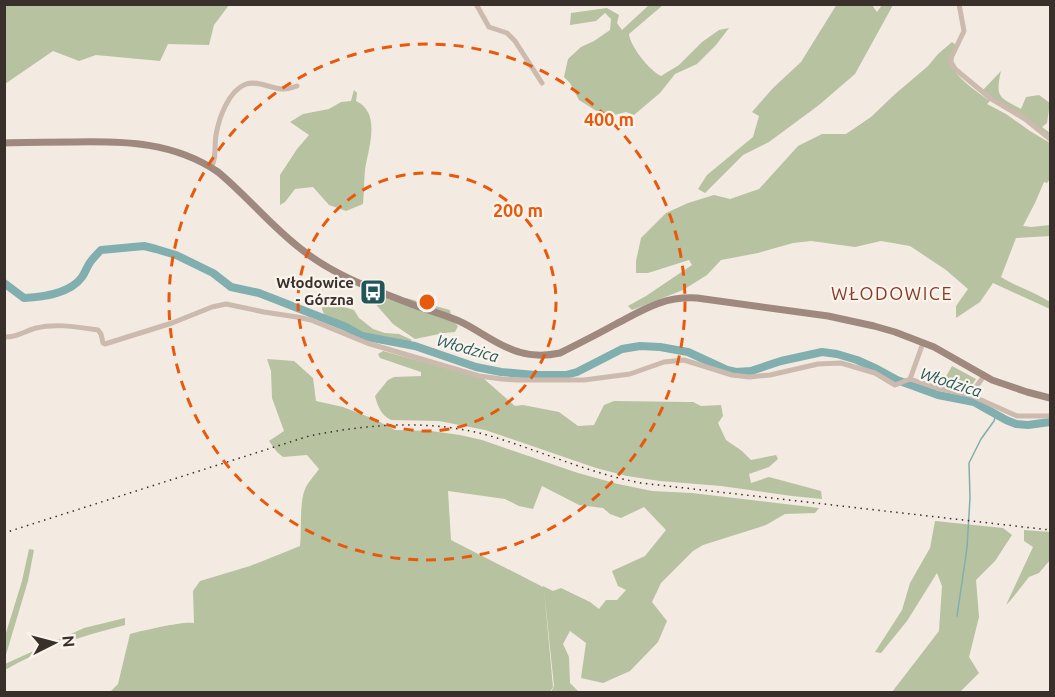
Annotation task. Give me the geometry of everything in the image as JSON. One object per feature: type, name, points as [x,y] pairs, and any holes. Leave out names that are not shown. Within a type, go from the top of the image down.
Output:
[{"type":"street","points":[[476,4],[489,27],[507,33],[515,41],[542,83]]},
{"type":"street","points":[[959,4],[964,31],[951,58],[955,69],[990,98],[1050,139]]},
{"type":"street","points":[[212,167],[216,134],[222,112],[234,93],[245,84],[251,83],[284,89],[297,86]]},
{"type":"street","points":[[4,143],[138,143],[186,156],[212,167],[301,249],[326,267],[412,305],[457,320],[479,330],[507,348],[526,354],[560,353],[652,305],[670,299],[688,298],[812,314],[895,332],[942,352],[984,376],[1050,398]]},
{"type":"street","points":[[4,337],[21,335],[35,328],[81,327],[98,330],[105,344],[226,304],[304,318],[367,343],[479,376],[518,380],[584,380],[630,374],[664,362],[684,360],[732,375],[749,377],[770,375],[812,365],[841,363],[875,373],[895,385],[908,380],[970,395],[1017,416],[1050,416]]},
{"type":"street","points":[[908,380],[923,343]]},
{"type":"street","points":[[970,395],[984,376]]},
{"type":"green space","points":[[5,4],[229,5],[214,25],[209,45],[168,44],[160,61],[96,55],[79,61],[53,51],[5,84]]},
{"type":"green space","points":[[837,4],[872,5],[877,12],[882,5],[893,5],[855,74],[819,105],[769,142],[743,155],[705,193],[698,189],[707,175],[753,137],[759,116],[752,112],[801,62]]},
{"type":"green space","points":[[649,5],[663,5],[629,34],[641,58],[661,76],[679,65],[702,42],[719,30],[729,28],[697,64],[675,74],[660,93],[634,115],[626,112],[606,117],[579,100],[564,77],[568,59],[581,47],[610,30],[611,19],[605,13],[596,21],[570,25],[571,13],[607,8],[619,15],[617,23],[622,30]]},
{"type":"green space","points":[[952,42],[956,45],[952,68],[960,78],[990,101],[987,104],[1050,143],[1050,179],[1047,183],[1044,182],[1023,226],[1050,225],[1050,236],[1016,238],[1001,277],[1050,302],[1050,309],[993,283],[980,302],[956,318],[956,306],[968,289],[946,270],[910,246],[881,241],[855,247],[811,241],[793,243],[721,260],[707,275],[683,290],[632,310],[628,306],[692,265],[689,260],[648,273],[636,273],[641,238],[666,213],[714,195],[730,199],[759,189],[798,146],[822,134],[846,134],[871,117]]},
{"type":"green space","points":[[1001,71],[998,87],[1003,99],[1021,109],[1026,97],[1039,95],[1050,103],[1047,123],[1042,127],[1050,133],[1050,136],[983,90]]},
{"type":"green space","points":[[354,90],[357,93],[356,101],[369,114],[371,123],[363,204],[346,211],[329,205],[313,187],[295,189],[280,205],[280,175],[309,135],[290,122],[303,114],[329,109],[341,102],[351,101]]},
{"type":"green space","points":[[377,295],[392,299],[406,298],[450,310],[452,320],[458,326],[455,332],[415,339],[393,324],[372,300]]},
{"type":"green space","points":[[326,296],[337,305],[354,310],[359,318],[373,329],[399,334],[412,340],[409,342],[354,335],[328,324],[322,309]]},
{"type":"green space","points":[[383,351],[483,378],[515,406],[523,405],[559,412],[578,426],[594,425],[604,405],[614,401],[693,402],[701,406],[721,405],[723,416],[718,423],[726,440],[751,460],[776,455],[778,459],[769,467],[749,474],[751,483],[769,477],[821,491],[822,499],[627,476],[596,468],[485,430],[439,421],[391,420],[380,410],[375,396],[388,380],[394,377],[421,376],[421,372],[380,358],[378,354]]},
{"type":"green space","points":[[267,359],[294,361],[313,378],[316,401],[343,407],[395,430],[431,431],[482,440],[578,473],[652,491],[692,493],[819,508],[815,513],[785,514],[766,525],[703,545],[693,551],[661,583],[652,602],[667,621],[658,642],[630,671],[603,683],[581,678],[586,643],[570,631],[563,644],[569,657],[570,683],[579,692],[551,692],[554,686],[544,590],[553,687],[550,692],[110,692],[118,684],[130,634],[170,625],[194,623],[193,591],[200,581],[250,566],[300,546],[303,495],[306,486],[319,469],[307,455],[283,457],[269,441],[284,431],[272,398],[271,371]],"holes":[[[542,486],[579,505],[603,508],[610,514],[621,518],[644,507],[666,530],[645,556],[612,571],[618,586],[626,590],[617,600],[606,600],[599,609],[561,588],[553,591],[543,587],[451,540],[448,491],[505,499],[519,506],[533,509]]]},
{"type":"green space","points":[[952,366],[976,379],[968,391],[940,387]]},
{"type":"green space","points":[[935,521],[1003,528],[1012,535],[995,561],[976,580],[979,617],[969,657],[979,673],[960,692],[892,692],[939,631],[942,586],[937,573],[907,621],[881,653],[875,652],[902,610],[910,583],[930,548]]},
{"type":"green space","points":[[1024,530],[1050,532],[1050,560],[1039,573],[1029,577],[1006,605],[1033,547],[1024,541]]},
{"type":"green space","points":[[29,549],[34,550],[28,581],[5,658],[5,636]]},
{"type":"green space","points":[[125,618],[125,625],[63,643],[5,670],[5,664],[84,628]]},
{"type":"waterway","name":"Włodzica","points":[[4,283],[24,298],[56,294],[77,283],[101,250],[144,246],[176,255],[213,273],[231,287],[259,293],[346,327],[362,336],[415,346],[476,367],[501,372],[566,375],[577,372],[622,349],[640,346],[688,352],[736,372],[751,371],[781,361],[822,352],[857,360],[897,380],[938,395],[974,402],[1016,424],[1050,422]]},
{"type":"waterway","points":[[957,616],[967,548],[970,498],[969,463],[996,414]]},
{"type":"railway","points":[[4,533],[309,436],[398,425],[443,427],[487,435],[621,479],[641,483],[1050,530]]},
{"type":"place","name":"Włodowice - Górzna","points":[[373,292]]},
{"type":"district","name":"WŁODOWICE","points":[[892,294]]}]
